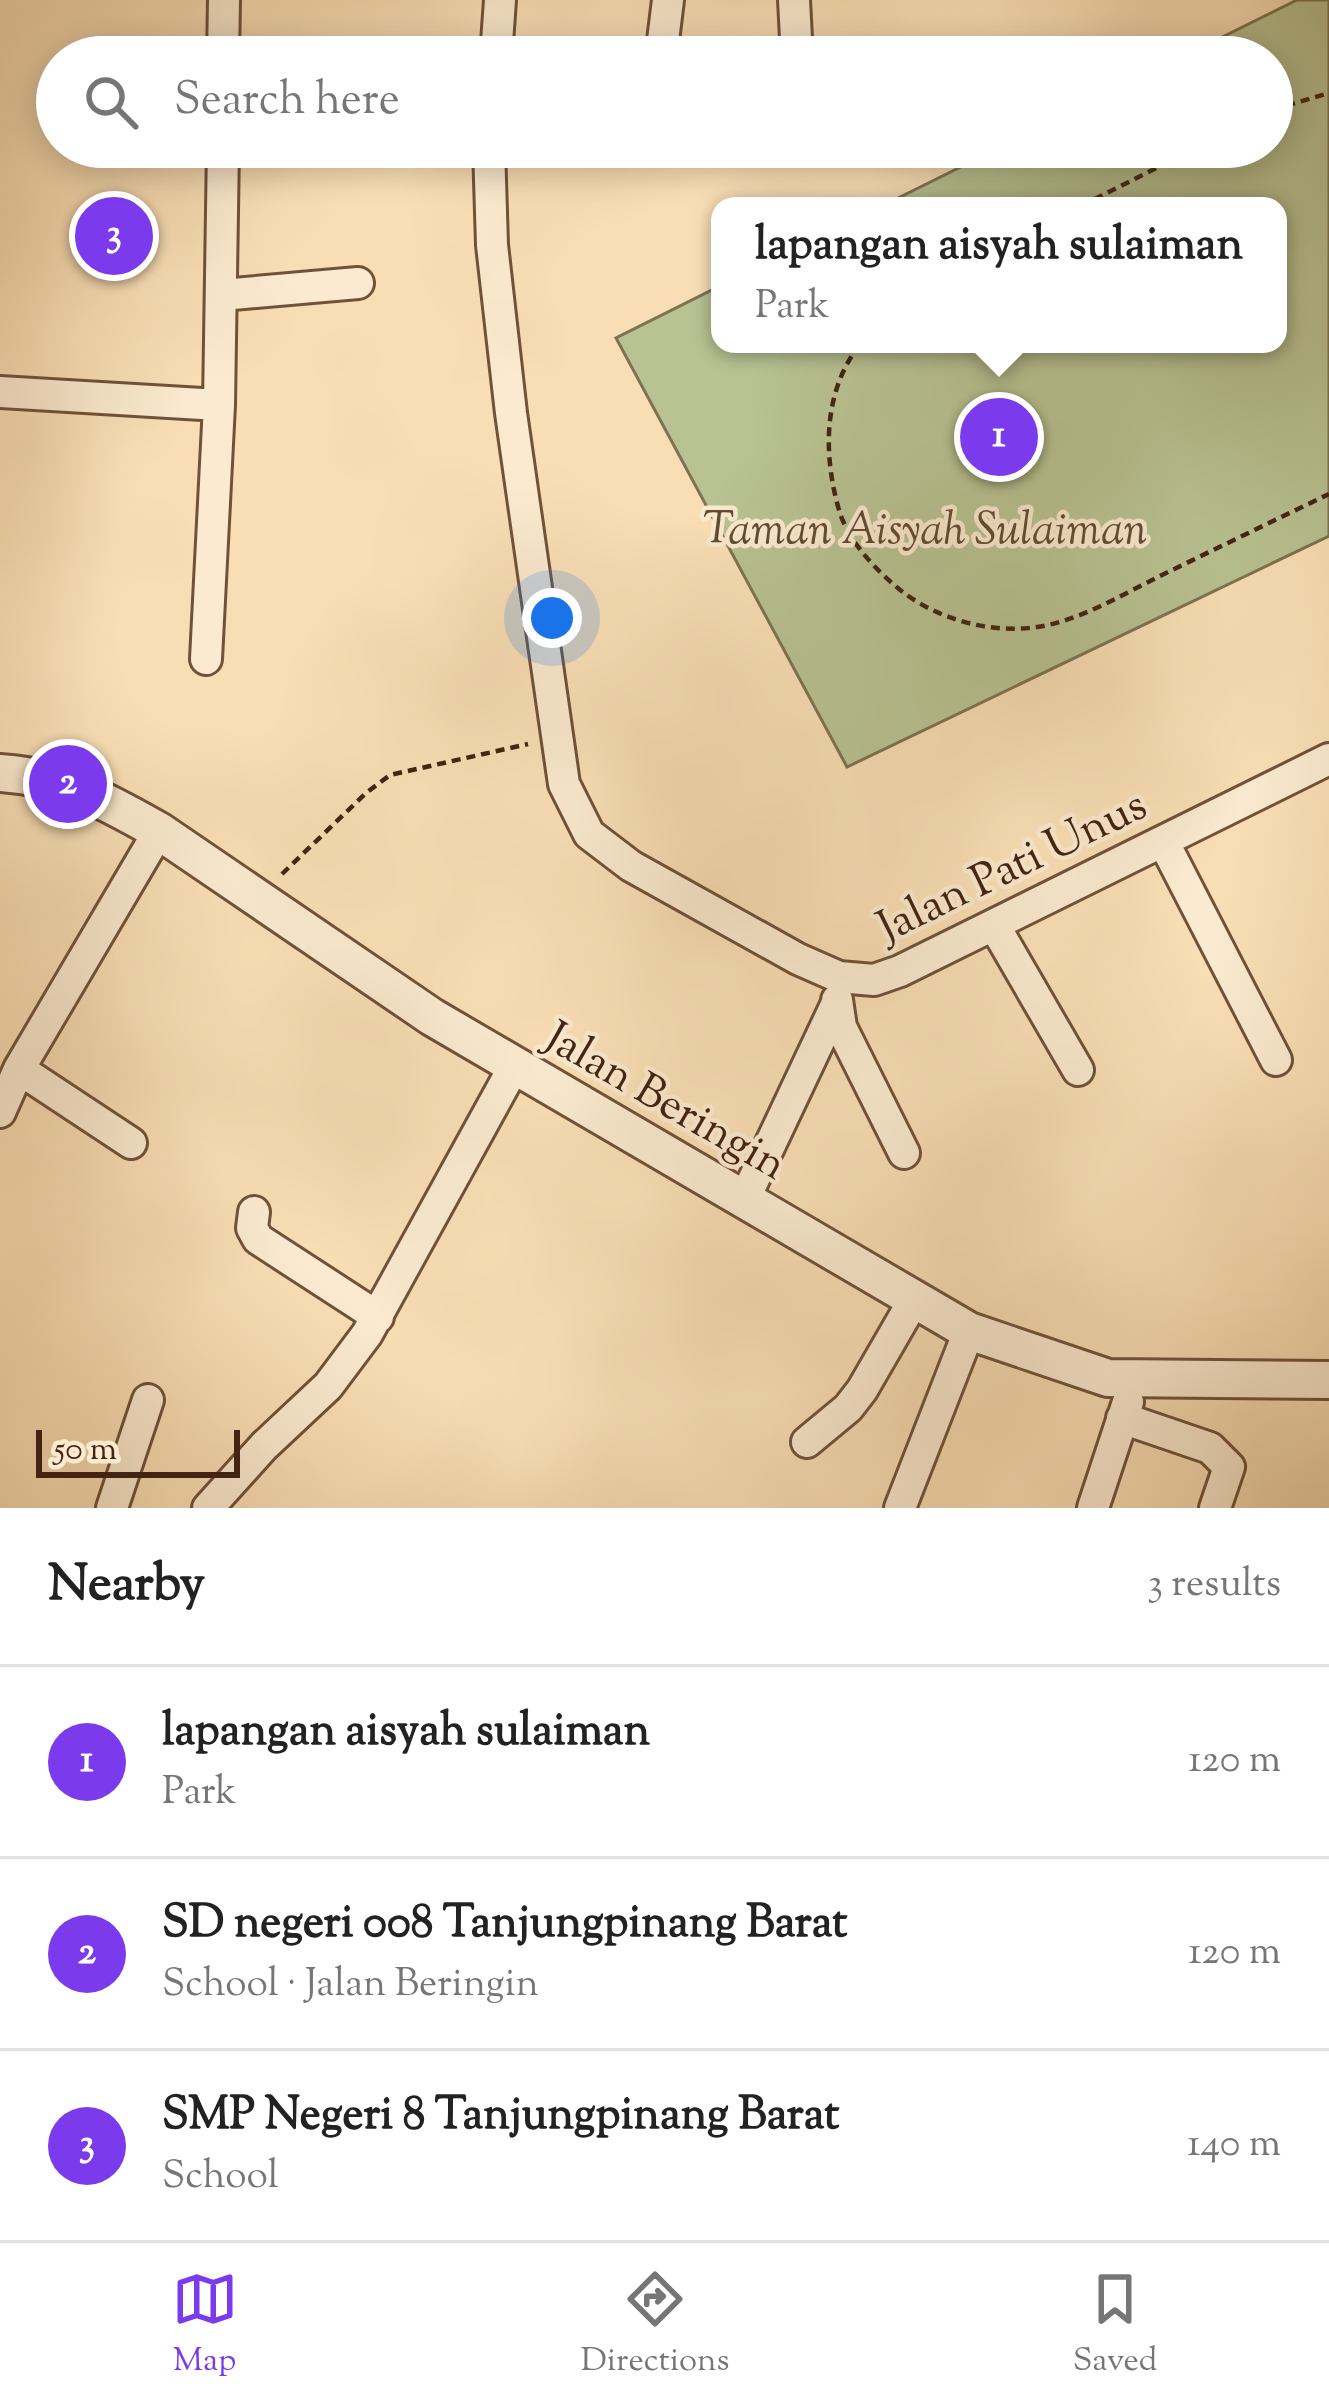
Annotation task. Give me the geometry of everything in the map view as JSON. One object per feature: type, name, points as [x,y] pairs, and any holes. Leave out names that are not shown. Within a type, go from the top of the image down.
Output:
[{"type":"street","points":[[224,0],[224,36]]},
{"type":"street","points":[[497,36],[500,0]]},
{"type":"street","points":[[664,36],[668,0]]},
{"type":"street","points":[[794,0],[796,36]]},
{"type":"street","points":[[206,659],[219,405],[223,168]]},
{"type":"street","name":"Jalan Pati Unus","points":[[490,168],[492,245],[564,784],[589,834],[631,866],[838,990],[874,980],[994,925],[1329,758]]},
{"type":"street","points":[[222,295],[358,283]]},
{"type":"street","points":[[0,392],[219,405]]},
{"type":"street","name":"Jalan Beringin","points":[[0,773],[45,776],[159,831],[432,1017],[969,1331],[1108,1378],[1329,1380]]},
{"type":"street","points":[[0,1112],[19,1069],[159,831]]},
{"type":"street","points":[[1163,841],[1276,1060]]},
{"type":"street","points":[[994,925],[1078,1070]]},
{"type":"street","points":[[838,990],[841,1027],[904,1153]]},
{"type":"street","points":[[744,1200],[838,990]]},
{"type":"street","points":[[208,1508],[328,1386],[377,1317],[515,1065]]},
{"type":"street","points":[[19,1069],[131,1143]]},
{"type":"street","points":[[254,1212],[252,1228],[258,1239],[377,1317]]},
{"type":"street","points":[[807,1442],[862,1390],[914,1300]]},
{"type":"street","points":[[900,1508],[969,1331]]},
{"type":"street","points":[[1093,1508],[1135,1379]]},
{"type":"street","points":[[112,1508],[148,1400]]},
{"type":"street","points":[[1123,1418],[1221,1456],[1229,1467],[1215,1508]]},
{"type":"path","points":[[1293,104],[1329,93]]},
{"type":"path","points":[[1099,197],[1156,168]]},
{"type":"path","points":[[853,353],[830,410],[827,464],[841,518],[873,568],[920,606],[977,626],[1036,627],[1094,609],[1329,494]]},
{"type":"path","points":[[256,898],[390,775],[557,737]]},
{"type":"green space","name":"Taman Aisyah Sulaiman","points":[[1297,0],[1329,0],[1329,536],[847,767],[616,338],[711,290],[711,353],[1287,353],[1287,197],[900,197],[959,168],[1293,168],[1293,36],[1224,36]]},
{"type":"place","name":"SMP Negeri 8 Tanjungpinang Barat","points":[[114,236]]},
{"type":"place","name":"lapangan aisyah sulaiman","points":[[999,437]]},
{"type":"place","name":"SD negeri 008 Tanjungpinang Barat","points":[[68,784]]}]
